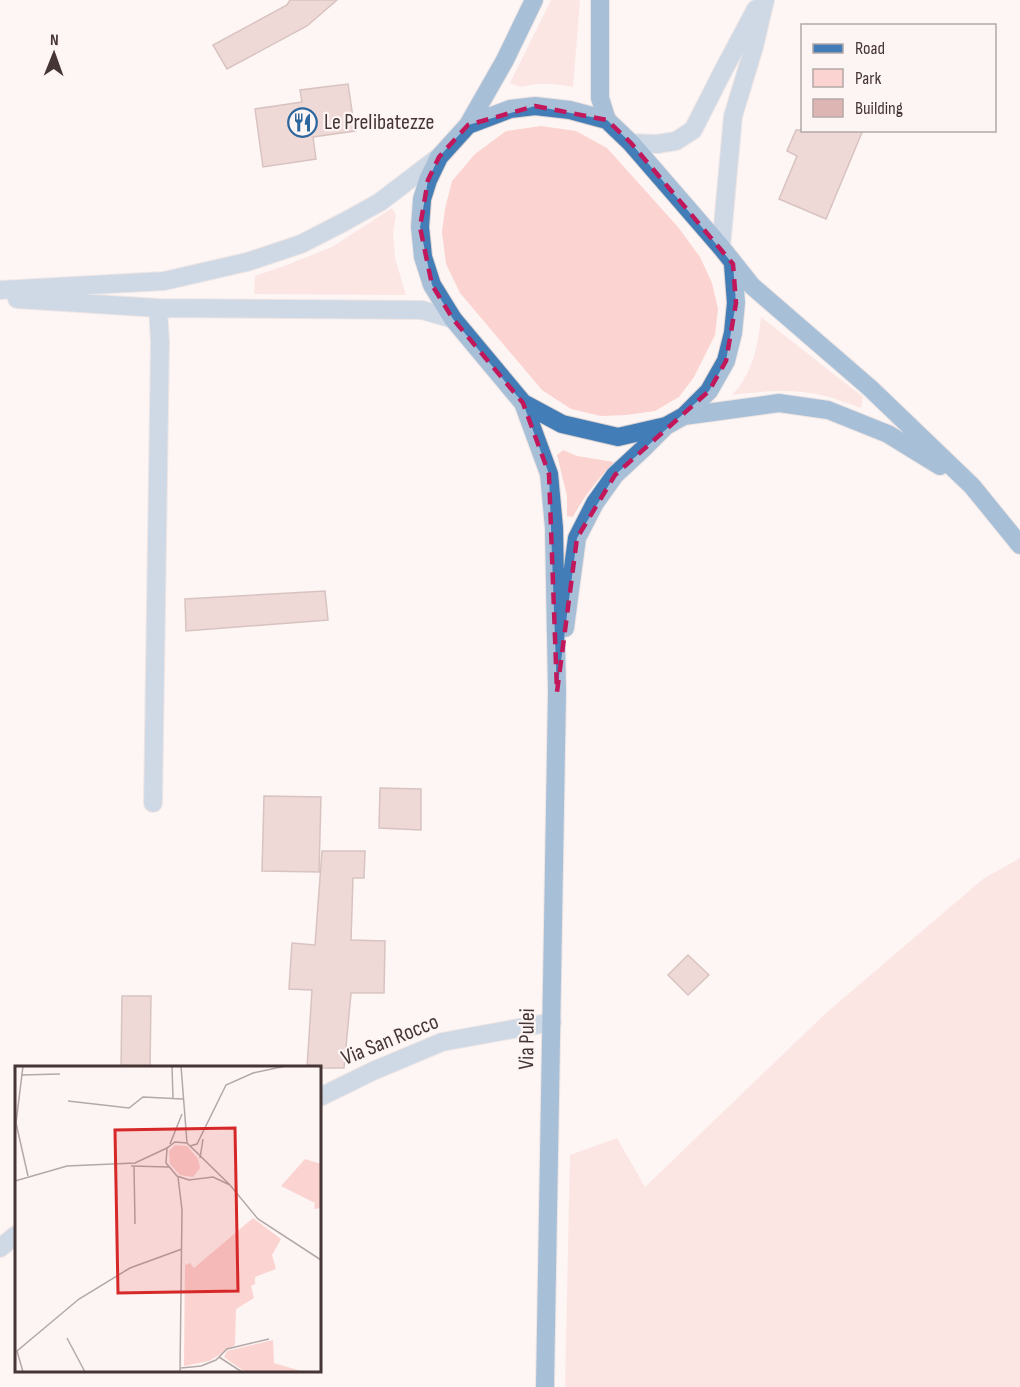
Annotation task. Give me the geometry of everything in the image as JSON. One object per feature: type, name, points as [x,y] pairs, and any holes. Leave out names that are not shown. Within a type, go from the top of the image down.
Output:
[{"type":"main road","points":[[534,0],[505,60],[468,125],[439,157],[422,199],[420,227],[423,257],[432,285],[453,319],[523,403],[549,474],[554,528],[557,692]]},
{"type":"main road","points":[[600,0],[600,98],[607,120],[631,143],[752,286],[870,388],[972,486],[1020,545]]},
{"type":"main road","points":[[468,125],[510,110],[535,106],[570,110],[607,120]]},
{"type":"main road","points":[[557,692],[577,538],[595,503],[615,475],[666,426],[684,416],[709,391],[726,361],[733,333],[736,303],[734,264]]},
{"type":"main road","points":[[523,403],[562,424],[618,437],[666,426]]},
{"type":"main road","points":[[684,416],[778,403],[828,410],[888,434],[972,486]]},
{"type":"main road","name":"Via Pulei","points":[[545,1387],[557,692]]},
{"type":"street","points":[[631,143],[657,144],[676,141],[693,130],[763,0]]},
{"type":"street","points":[[721,247],[733,116],[754,47],[763,0]]},
{"type":"street","points":[[0,290],[164,280],[247,262],[300,244],[344,222],[380,202],[439,157]]},
{"type":"street","points":[[0,298],[158,308],[422,310],[453,319]]},
{"type":"street","points":[[153,803],[160,342],[158,308]]},
{"type":"street","name":"Via San Rocco","points":[[321,1097],[373,1071],[442,1042],[552,1022]]},
{"type":"street","points":[[0,1248],[15,1236]]},
{"type":"highlighted area","points":[[535,106],[607,120],[631,143],[733,264],[736,303],[726,361],[709,391],[615,475],[577,538],[557,692],[549,474],[523,403],[453,319],[432,285],[420,227],[428,180],[439,157],[468,125]]},
{"type":"green space","points":[[551,0],[580,0],[573,87],[547,84],[521,87],[510,83]]},
{"type":"green space","points":[[541,126],[576,131],[607,148],[678,227],[700,257],[712,283],[718,309],[715,335],[694,377],[679,397],[655,411],[601,416],[571,409],[542,390],[460,293],[446,264],[442,232],[452,181],[475,154],[506,131]]},
{"type":"green space","points":[[392,208],[396,215],[393,232],[395,258],[406,295],[254,294],[255,276],[332,247]]},
{"type":"green space","points":[[761,317],[863,397],[861,408],[813,393],[767,391],[732,395],[743,381],[754,357]]},
{"type":"green space","points":[[563,450],[577,456],[614,462],[592,488],[573,517],[567,516],[567,496],[557,455]]},
{"type":"green space","points":[[1020,858],[1020,1387],[565,1387],[570,1155],[617,1138],[645,1187],[826,1013],[983,879]]},
{"type":"building","points":[[290,0],[337,0],[307,26],[227,69],[213,45],[287,5]]},
{"type":"building","points":[[348,84],[355,131],[313,137],[316,159],[263,167],[255,109],[302,102],[300,90]]},
{"type":"building","points":[[796,130],[801,130],[801,132],[862,132],[826,219],[779,199],[797,156],[787,151]]},
{"type":"building","points":[[325,591],[328,620],[186,631],[185,599]]},
{"type":"building","points":[[380,788],[421,789],[421,830],[379,828]]},
{"type":"building","points":[[264,796],[321,797],[319,872],[262,871]]},
{"type":"building","points":[[322,851],[365,851],[364,878],[353,878],[351,940],[385,941],[384,993],[351,993],[344,1068],[307,1066],[312,990],[289,989],[292,943],[315,945]]},
{"type":"building","points":[[688,955],[709,975],[688,995],[668,975]]},
{"type":"building","points":[[122,996],[151,996],[150,1066],[121,1066]]},
{"type":"place","name":"Le Prelibatezze","points":[[303,122]]}]
